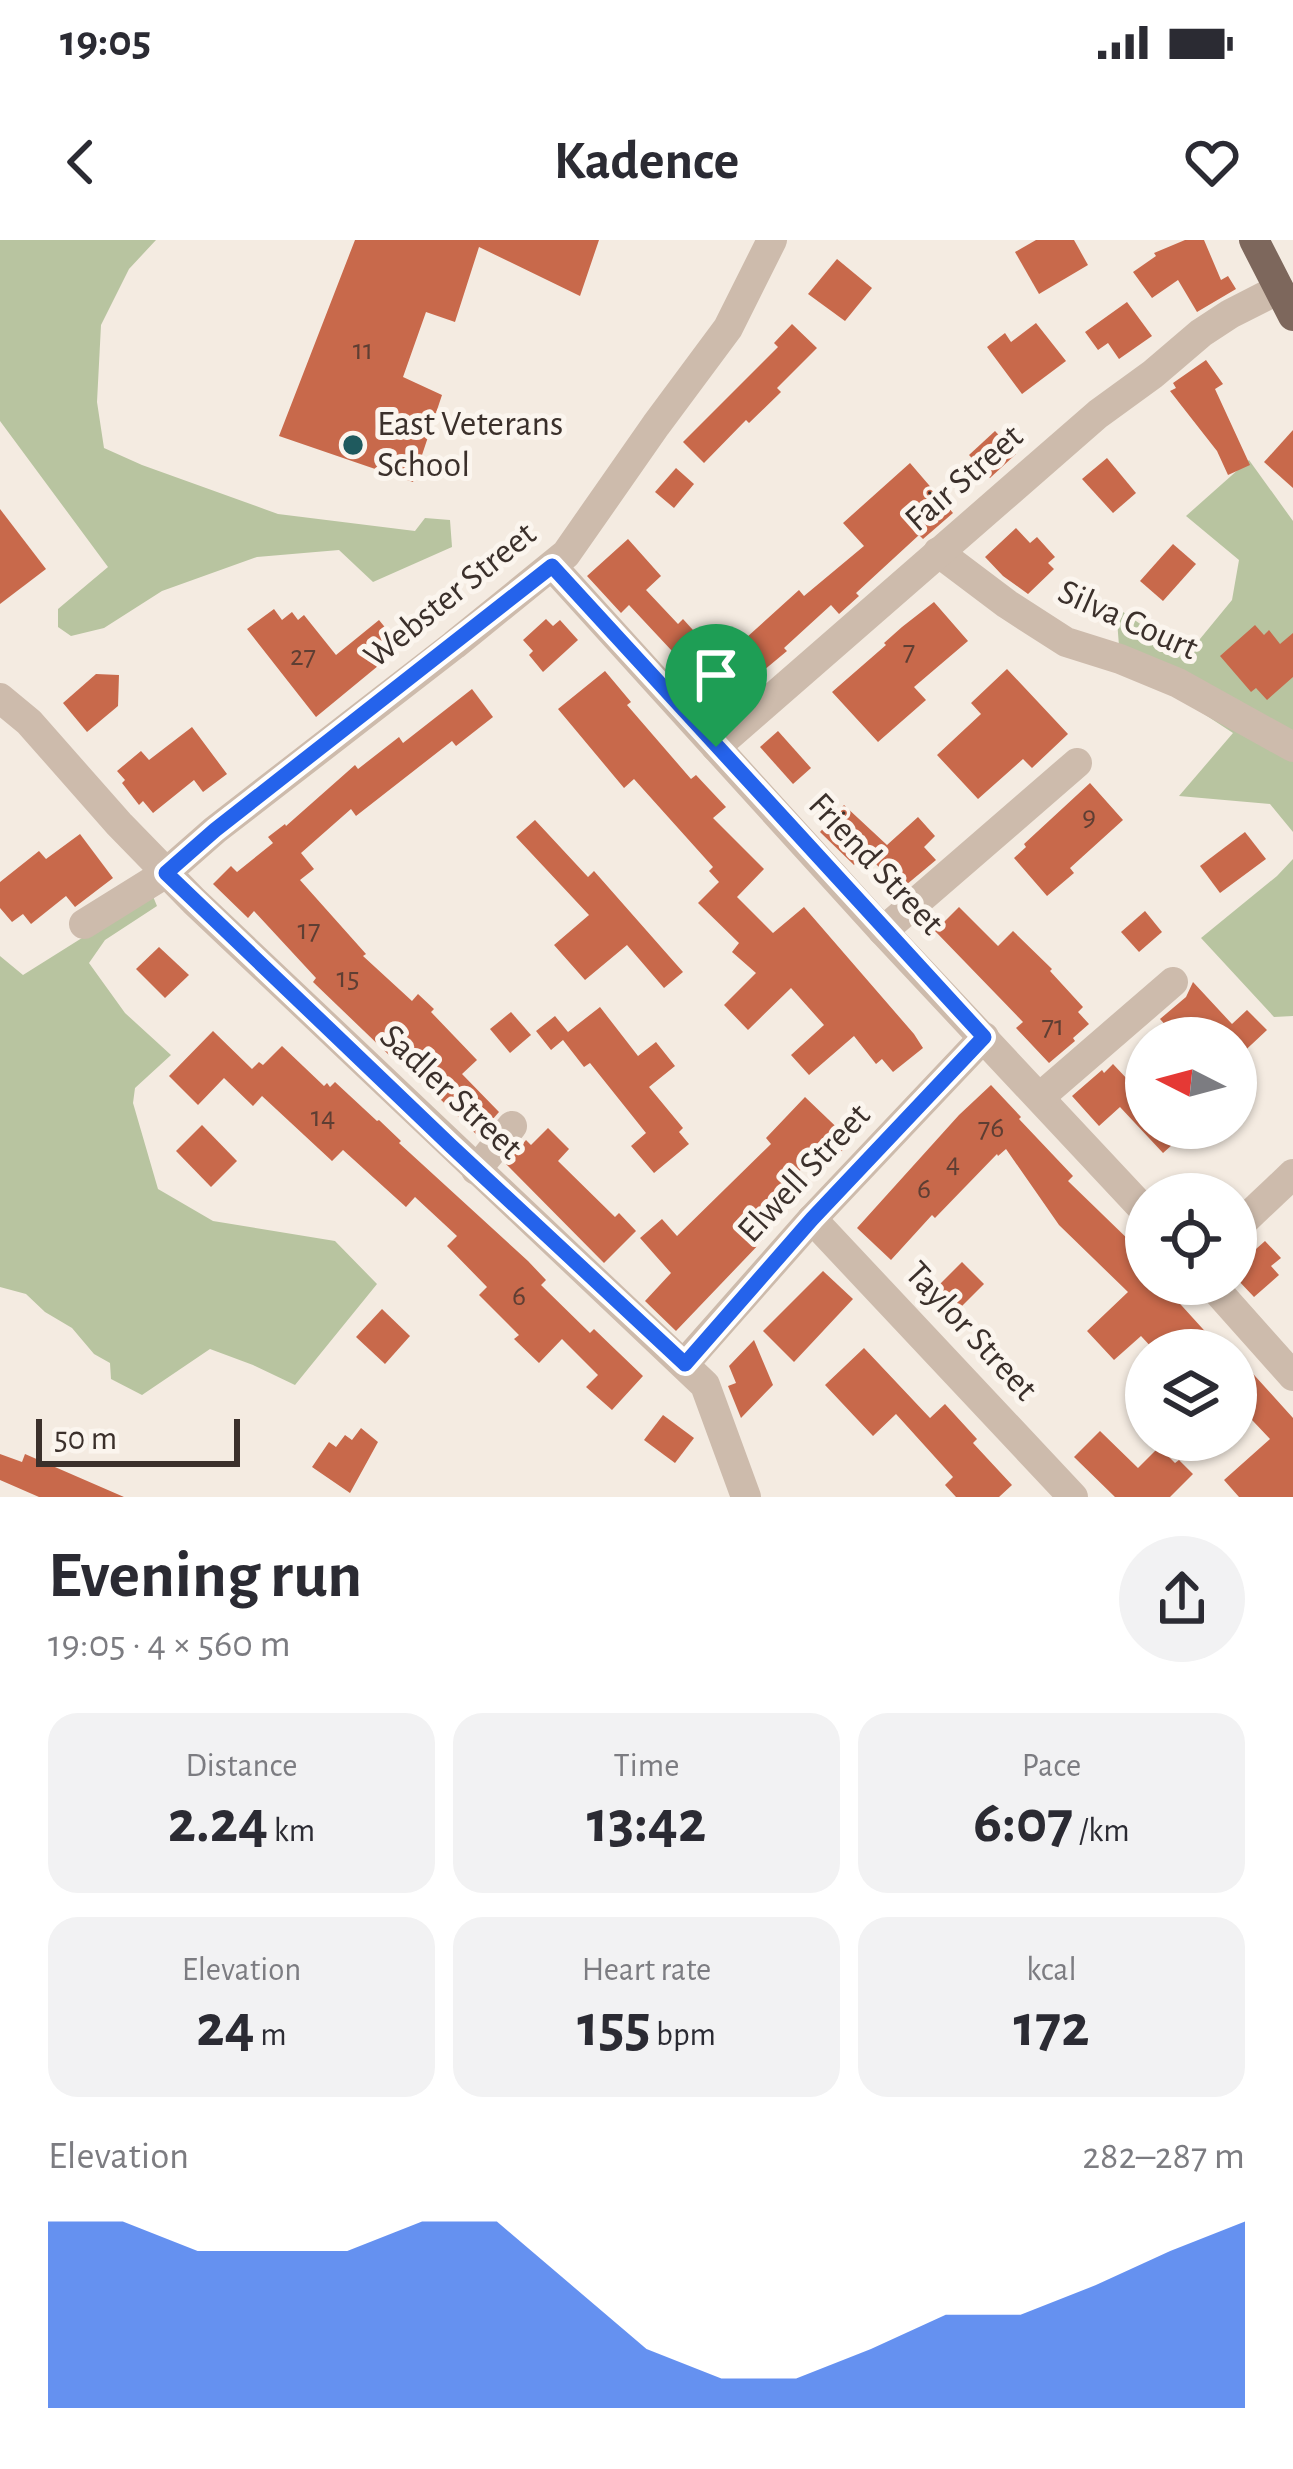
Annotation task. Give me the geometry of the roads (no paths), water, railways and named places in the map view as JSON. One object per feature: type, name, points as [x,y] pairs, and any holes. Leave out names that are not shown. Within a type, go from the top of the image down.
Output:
[{"type":"main road","points":[[1254,240],[1286,303]]},
{"type":"street","name":"Webster Street","points":[[84,924],[166,873],[566,554],[728,328],[772,240]]},
{"type":"street","name":"Fair Street","points":[[716,747],[1097,415],[1201,333],[1230,314],[1286,303]]},
{"type":"street","name":"Silva Court","points":[[938,552],[1066,642],[1178,683],[1293,747]]},
{"type":"street","name":"Friend Street","points":[[552,566],[1125,1189]]},
{"type":"street","name":"Sadler Street","points":[[0,698],[29,722],[166,873],[705,1385],[746,1497]]},
{"type":"street","points":[[884,931],[1077,763]]},
{"type":"street","points":[[1040,1097],[1173,982]]},
{"type":"street","name":"Elwell Street","points":[[685,1364],[812,1219],[984,1037]]},
{"type":"street","points":[[476,1169],[512,1126]]},
{"type":"street","points":[[1257,1208],[1293,1174]]},
{"type":"street","name":"Taylor Street","points":[[812,1219],[1073,1497]]},
{"type":"street","points":[[1230,1305],[1293,1376]]},
{"type":"place","name":"East Veterans School","points":[[353,445]]}]
